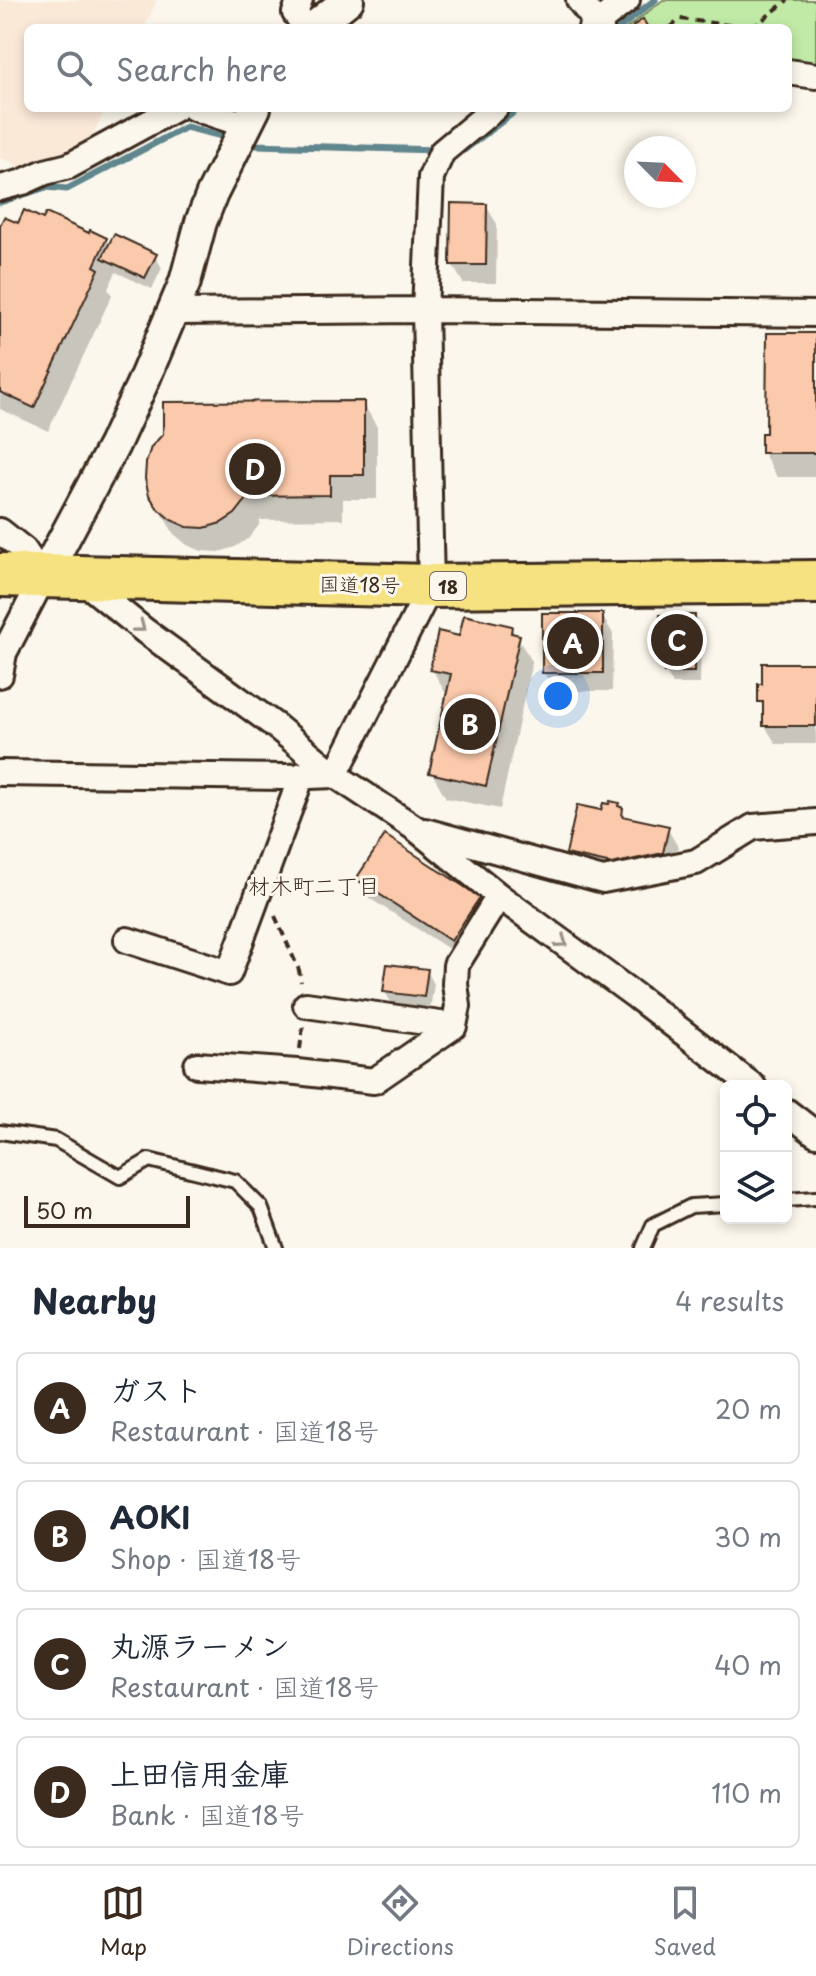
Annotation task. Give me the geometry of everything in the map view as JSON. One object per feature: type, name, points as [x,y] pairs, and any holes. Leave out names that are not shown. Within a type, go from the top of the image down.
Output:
[{"type":"highway","name":"国道18号","points":[[0,575],[431,586],[816,582]]},
{"type":"street","points":[[300,0],[295,13],[303,24]]},
{"type":"street","points":[[318,24],[348,0]]},
{"type":"street","points":[[579,0],[596,24]]},
{"type":"street","points":[[599,24],[627,0]]},
{"type":"street","points":[[792,73],[816,76]]},
{"type":"street","points":[[0,188],[69,166],[169,112]]},
{"type":"street","points":[[0,675],[4,653],[61,578],[114,445],[173,312],[189,270],[201,222],[245,128],[204,112]]},
{"type":"street","points":[[335,775],[431,586],[425,310],[431,177],[442,152],[490,112]]},
{"type":"street","points":[[173,312],[425,310],[816,314]]},
{"type":"street","points":[[0,531],[61,578],[145,631],[277,727],[335,775],[415,828],[499,896],[745,1080]]},
{"type":"street","points":[[0,773],[335,775]]},
{"type":"street","points":[[127,940],[229,973],[302,775]]},
{"type":"street","points":[[415,828],[603,880],[696,862],[753,827],[816,822]]},
{"type":"street","points":[[197,1065],[374,1081],[454,1026],[458,1006],[456,965],[499,896]]},
{"type":"street","points":[[306,1005],[454,1026]]},
{"type":"street","points":[[792,1116],[816,1134]]},
{"type":"lane","points":[[0,1132],[56,1140],[120,1177],[149,1160],[235,1181],[261,1207],[276,1248]]},
{"type":"lane","points":[[792,1200],[816,1198]]},
{"type":"lane","points":[[643,1248],[653,1225],[691,1206],[720,1204]]},
{"type":"path","points":[[757,24],[788,0]]},
{"type":"path","points":[[674,24],[680,19],[720,24]]},
{"type":"path","points":[[261,885],[299,970],[306,1005],[297,1072]]},
{"type":"shaded area","points":[[0,0],[157,0],[146,24],[24,24],[24,112],[104,112],[89,142],[55,160],[24,172],[12,162],[0,158]]},
{"type":"green space","points":[[663,0],[816,0],[816,68],[792,65],[792,24],[632,24]]},
{"type":"building","points":[[451,203],[487,204],[486,265],[450,265]]},
{"type":"building","points":[[24,210],[43,219],[46,213],[107,238],[94,266],[99,269],[34,408],[0,392],[0,225],[4,217],[18,223]]},
{"type":"building","points":[[114,234],[157,254],[145,278],[102,258]]},
{"type":"building","points":[[767,333],[816,333],[816,453],[761,453],[761,433],[766,433]]},
{"type":"building","points":[[364,401],[364,475],[330,475],[330,495],[247,496],[235,514],[221,523],[204,528],[187,527],[171,520],[158,509],[149,495],[145,479],[146,463],[151,447],[163,434],[163,402]]},
{"type":"building","points":[[542,613],[603,613],[603,673],[542,673]]},
{"type":"building","points":[[464,615],[512,626],[511,633],[520,635],[486,786],[429,773],[451,674],[430,670],[438,631],[459,636]]},
{"type":"building","points":[[660,615],[695,615],[694,672],[664,672],[665,665],[659,665]]},
{"type":"building","points":[[762,663],[816,663],[816,726],[763,726],[763,702],[758,702]]},
{"type":"building","points":[[610,801],[619,803],[618,806],[623,808],[622,816],[669,826],[663,853],[612,864],[566,854],[577,805],[601,810],[603,803],[609,804]]},
{"type":"building","points":[[385,835],[480,897],[451,941],[356,879]]},
{"type":"building","points":[[387,964],[428,969],[424,997],[383,992]]},
{"type":"waterway","points":[[624,24],[655,0]]},
{"type":"waterway","points":[[454,150],[464,150],[514,112]]},
{"type":"waterway","points":[[0,202],[46,187],[67,189],[186,127],[230,138]]},
{"type":"waterway","points":[[246,142],[255,145],[438,150]]},
{"type":"place","name":"上田信用金庫","points":[[255,469]]},
{"type":"place","name":"丸源ラーメン","points":[[677,640]]},
{"type":"place","name":"ガスト","points":[[573,643]]},
{"type":"place","name":"AOKI","points":[[470,724]]},
{"type":"district","name":"材木町二丁目","points":[[314,884]]}]
